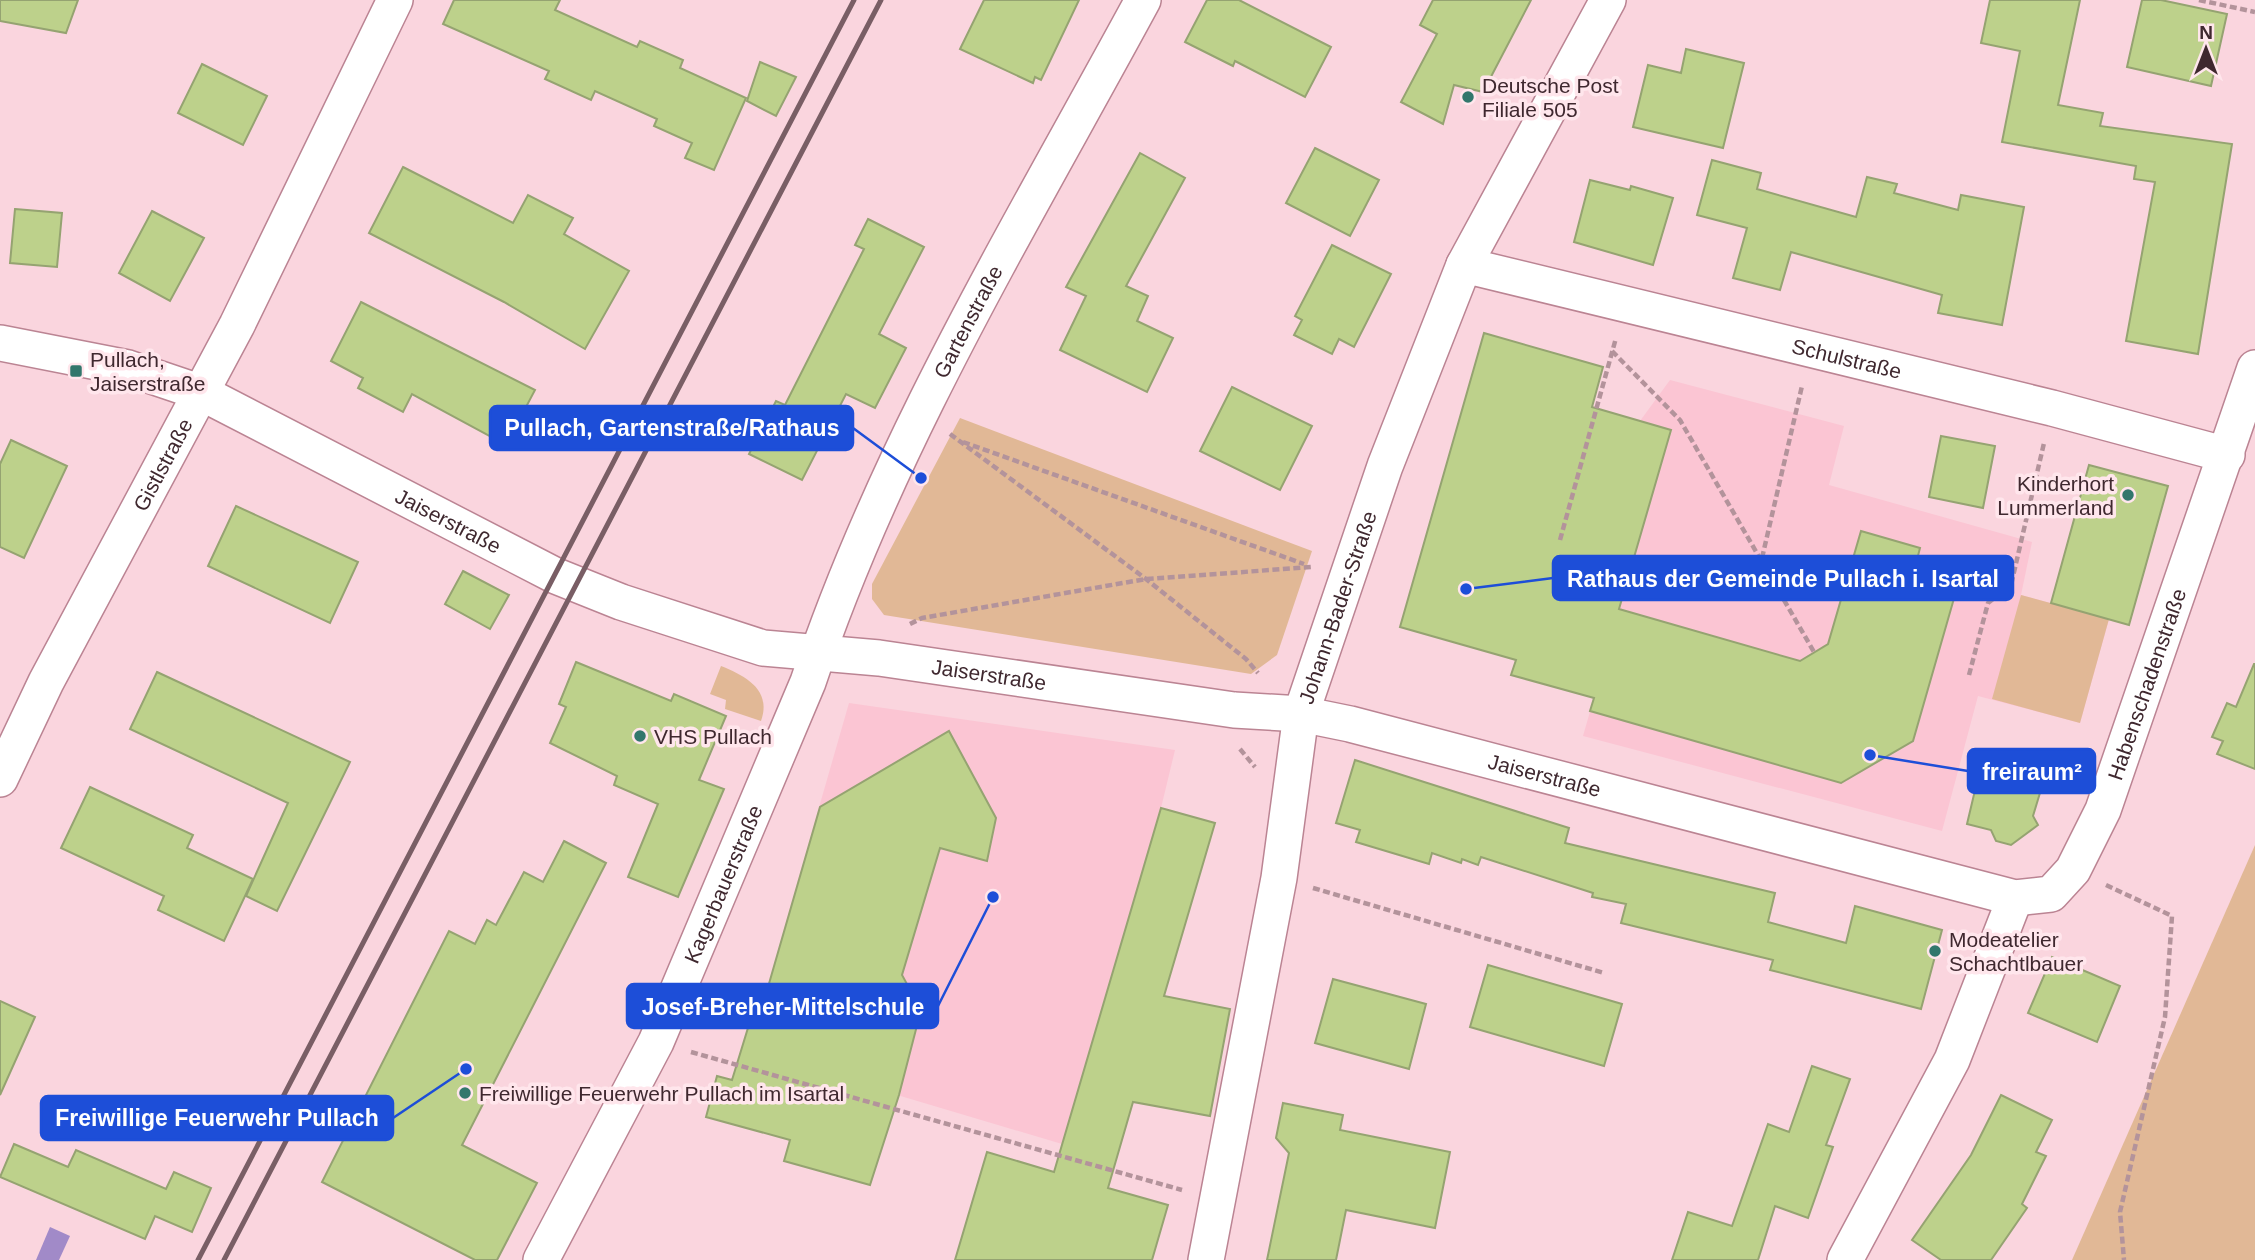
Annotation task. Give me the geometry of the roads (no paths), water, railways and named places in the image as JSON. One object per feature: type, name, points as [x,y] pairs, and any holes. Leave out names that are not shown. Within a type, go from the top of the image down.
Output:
[{"type":"street","name":"Gistlstraße","points":[[0,779],[46,682],[202,393],[395,0]]},
{"type":"street","name":"Gartenstraße","points":[[818,653],[826,624],[925,405],[1143,0]]},
{"type":"street","name":"Johann-Bader-Straße","points":[[1206,1260],[1279,878],[1301,715],[1385,466],[1464,265],[1608,0]]},
{"type":"street","name":"Schulstraße","points":[[1464,265],[2052,408],[2227,455]]},
{"type":"street","name":"Jaiserstraße","points":[[0,343],[128,368],[202,393],[556,576],[621,602],[763,648],[879,658],[1234,710],[1301,715],[1377,731],[2015,898]]},
{"type":"street","name":"Habenschadenstraße","points":[[2015,898],[2051,894],[2073,870],[2103,810],[2255,369]]},
{"type":"street","name":"Kagerbauerstraße","points":[[541,1260],[656,1042],[818,653]]},
{"type":"street","points":[[1845,1260],[1952,1060],[2015,898]]},
{"type":"railway","points":[[198,1260],[854,0]]},
{"type":"railway","points":[[224,1260],[881,0]]},
{"type":"place","name":"Deutsche Post Filiale 505","points":[[1468,97]]},
{"type":"place","name":"Pullach, Jaiserstraße","points":[[76,371]]},
{"type":"place","name":"Pullach, Gartenstraße/Rathaus","points":[[921,478]]},
{"type":"place","name":"Kinderhort Lummerland","points":[[2128,495]]},
{"type":"place","name":"Rathaus der Gemeinde Pullach i. Isartal","points":[[1466,589]]},
{"type":"place","name":"VHS Pullach","points":[[640,736]]},
{"type":"place","name":"freiraum²","points":[[1870,755]]},
{"type":"place","name":"Josef-Breher-Mittelschule","points":[[993,897]]},
{"type":"place","name":"Modeatelier Schachtlbauer","points":[[1935,951]]},
{"type":"place","name":"Freiwillige Feuerwehr Pullach","points":[[466,1069]]},
{"type":"place","name":"Freiwillige Feuerwehr Pullach im Isartal","points":[[465,1093]]}]
